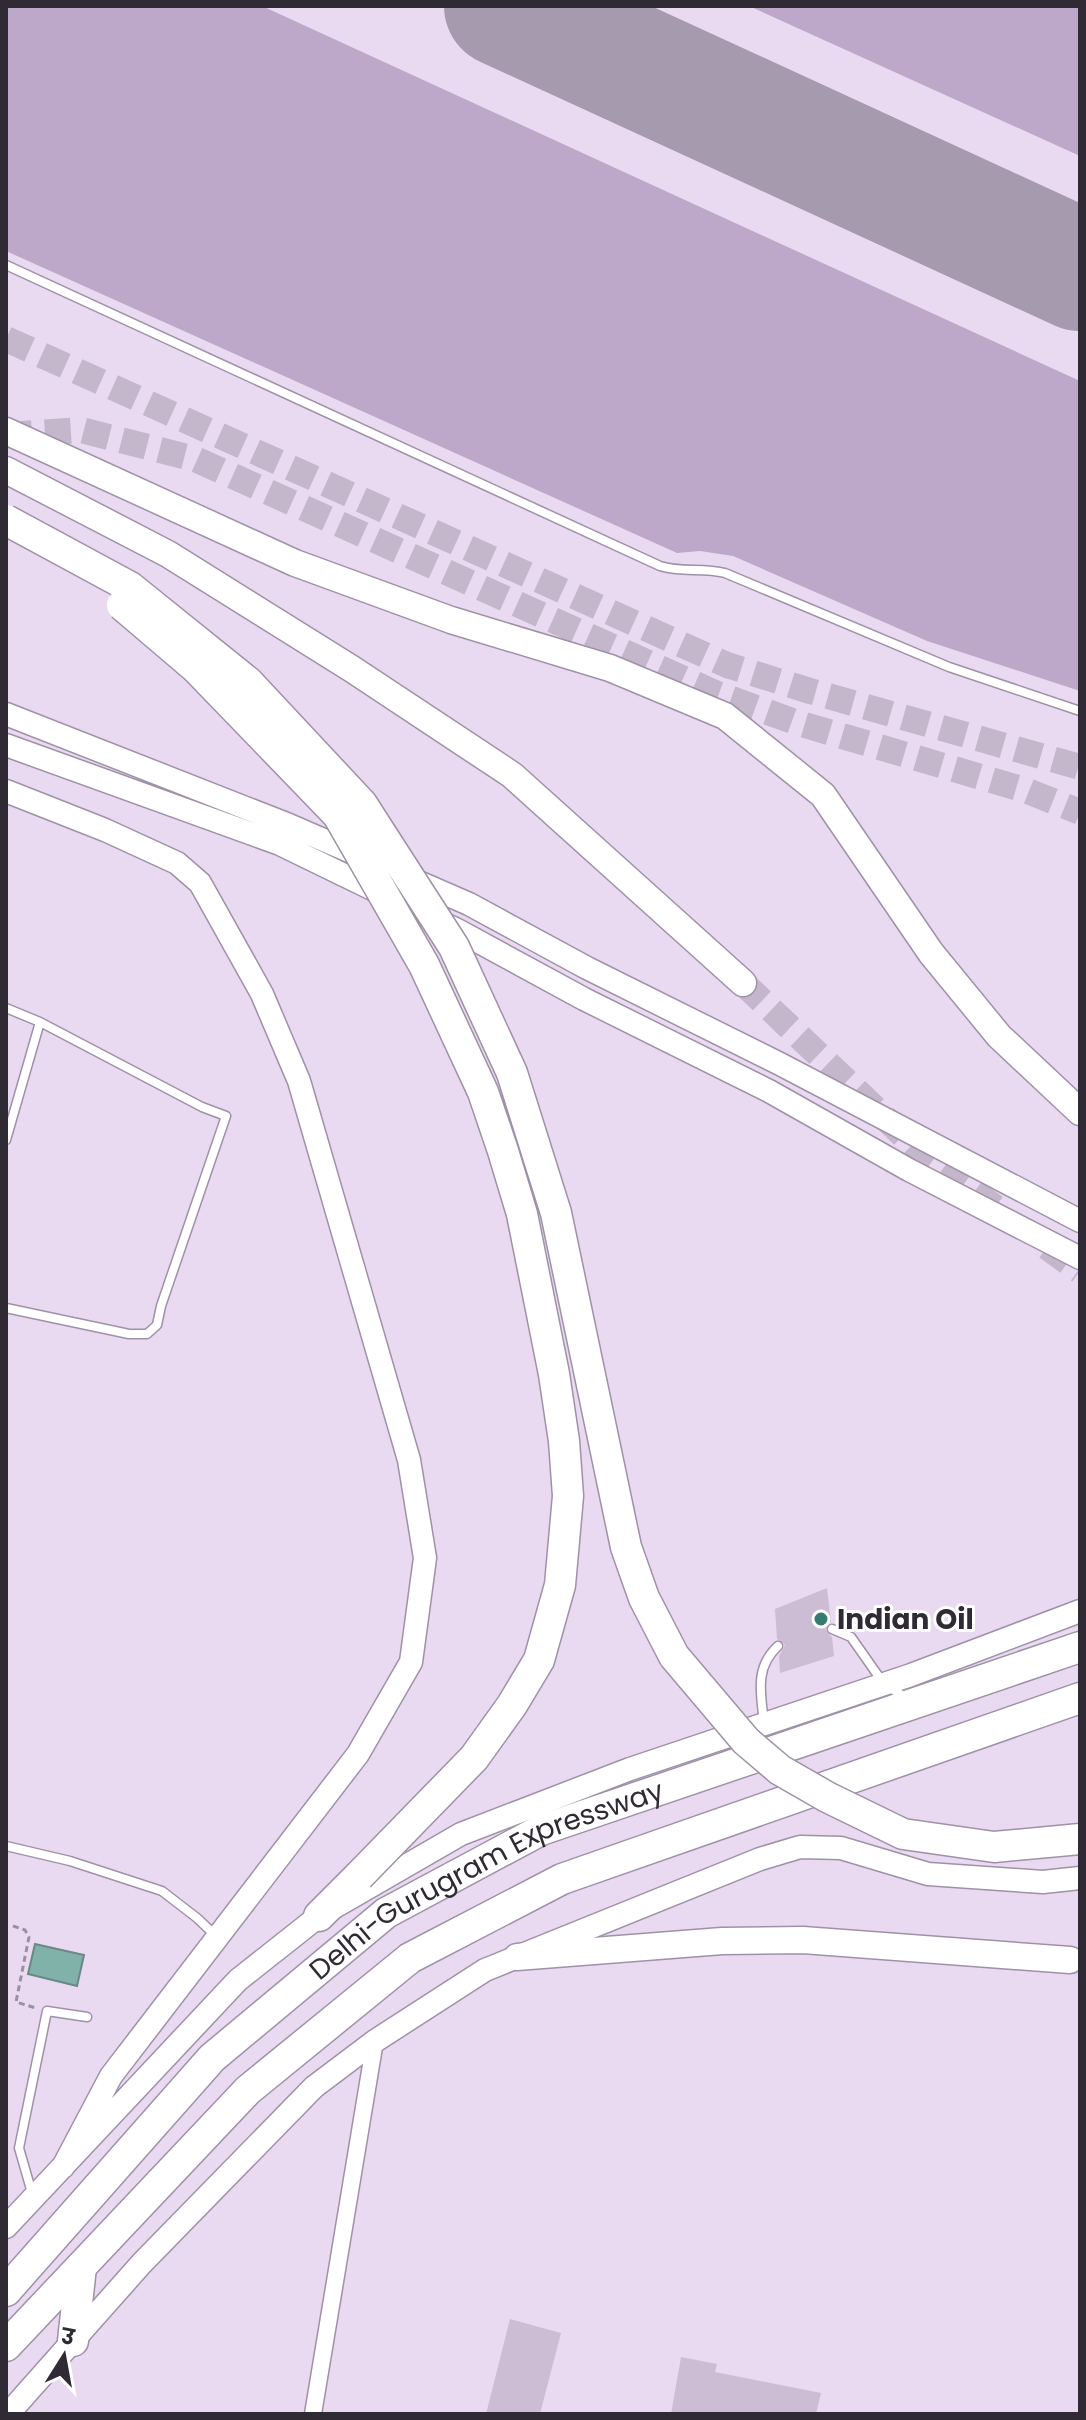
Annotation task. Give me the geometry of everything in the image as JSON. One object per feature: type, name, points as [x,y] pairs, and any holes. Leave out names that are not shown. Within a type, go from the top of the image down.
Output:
[{"type":"highway","points":[[6,431],[295,563],[451,620],[610,668],[725,716],[823,795],[931,953],[999,1036],[1080,1112]]},
{"type":"highway","points":[[6,470],[168,554],[352,669],[512,775],[743,983]]},
{"type":"highway","points":[[6,520],[130,587],[248,682],[362,804],[454,947],[512,1073],[556,1213],[626,1547],[644,1598],[674,1656],[708,1699],[746,1741],[780,1770],[903,1834],[994,1847],[1080,1839]]},
{"type":"highway","points":[[44,539],[196,668],[338,815],[431,979],[483,1092],[522,1214],[554,1374],[568,1496],[560,1585],[539,1660],[482,1747],[319,1916]]},
{"type":"highway","name":"Delhi-Gurugram Expressway","points":[[6,2291],[212,2058],[386,1913],[541,1830],[1080,1647]]},
{"type":"highway","name":"Delhi-Gurugram Expressway","points":[[6,2346],[248,2090],[410,1958],[562,1879],[1080,1698]]},
{"type":"highway","points":[[517,1957],[722,1941],[803,1940],[1070,1960]]},
{"type":"highway","points":[[73,2341],[81,2267]]},
{"type":"main road","points":[[6,714],[289,825],[469,904],[587,968],[780,1064],[1080,1221]]},
{"type":"main road","points":[[6,745],[280,844],[459,931],[584,999],[769,1091],[909,1170],[1080,1258]]},
{"type":"main road","points":[[6,791],[105,830],[177,863],[200,883],[239,951],[281,1033],[299,1081],[409,1460],[425,1558],[411,1662],[358,1754],[111,2076],[63,2167]]},
{"type":"main road","points":[[6,2227],[238,1980],[319,1916],[461,1834],[630,1769],[884,1684],[1080,1611]]},
{"type":"main road","points":[[8,2414],[142,2263],[314,2087],[375,2041],[485,1970],[760,1859],[800,1847],[841,1848],[928,1874],[1043,1882],[1080,1878]]},
{"type":"street","points":[[313,2414],[375,2041]]},
{"type":"lane","points":[[6,265],[648,561],[678,571],[706,569],[725,573],[903,650],[1080,711]]},
{"type":"lane","points":[[6,1008],[40,1022],[202,1107],[226,1116],[157,1325],[147,1334],[129,1334],[6,1308]]},
{"type":"lane","points":[[6,1140],[40,1022]]},
{"type":"lane","points":[[832,1629],[851,1637],[884,1684],[916,1703]]},
{"type":"lane","points":[[764,1724],[760,1676],[766,1658],[778,1646]]},
{"type":"lane","points":[[6,1846],[70,1861],[162,1891],[217,1937]]},
{"type":"lane","points":[[34,2198],[19,2148],[47,2011],[87,2017]]},
{"type":"path","points":[[13,1926],[25,1930],[29,1937],[16,2002],[47,2011]]},
{"type":"shaded area","points":[[6,6],[262,6],[1080,381],[1080,691],[927,641],[733,556],[700,551],[677,553],[6,251]]},
{"type":"shaded area","points":[[749,6],[1080,6],[1080,156]]},
{"type":"shaded area","points":[[35,1944],[84,1955],[77,1986],[28,1974]]},
{"type":"building","points":[[827,1588],[831,1622],[825,1629],[832,1637],[834,1656],[780,1673],[779,1656],[785,1645],[777,1639],[775,1609]]},
{"type":"building","points":[[510,2319],[561,2333],[540,2414],[486,2414]]},
{"type":"building","points":[[681,2357],[717,2364],[715,2372],[821,2393],[816,2414],[671,2414]]},
{"type":"runway","points":[[505,6],[1080,270]]},
{"type":"tunnel","points":[[6,339],[727,665],[1080,767]]},
{"type":"tunnel","points":[[6,435],[81,430],[195,459],[715,693],[798,723],[1025,790],[1080,812]]},
{"type":"tunnel","points":[[743,983],[923,1154],[997,1209]]},
{"type":"tunnel","points":[[1047,1247],[1080,1271]]},
{"type":"place","name":"Indian Oil","points":[[821,1619]]}]
